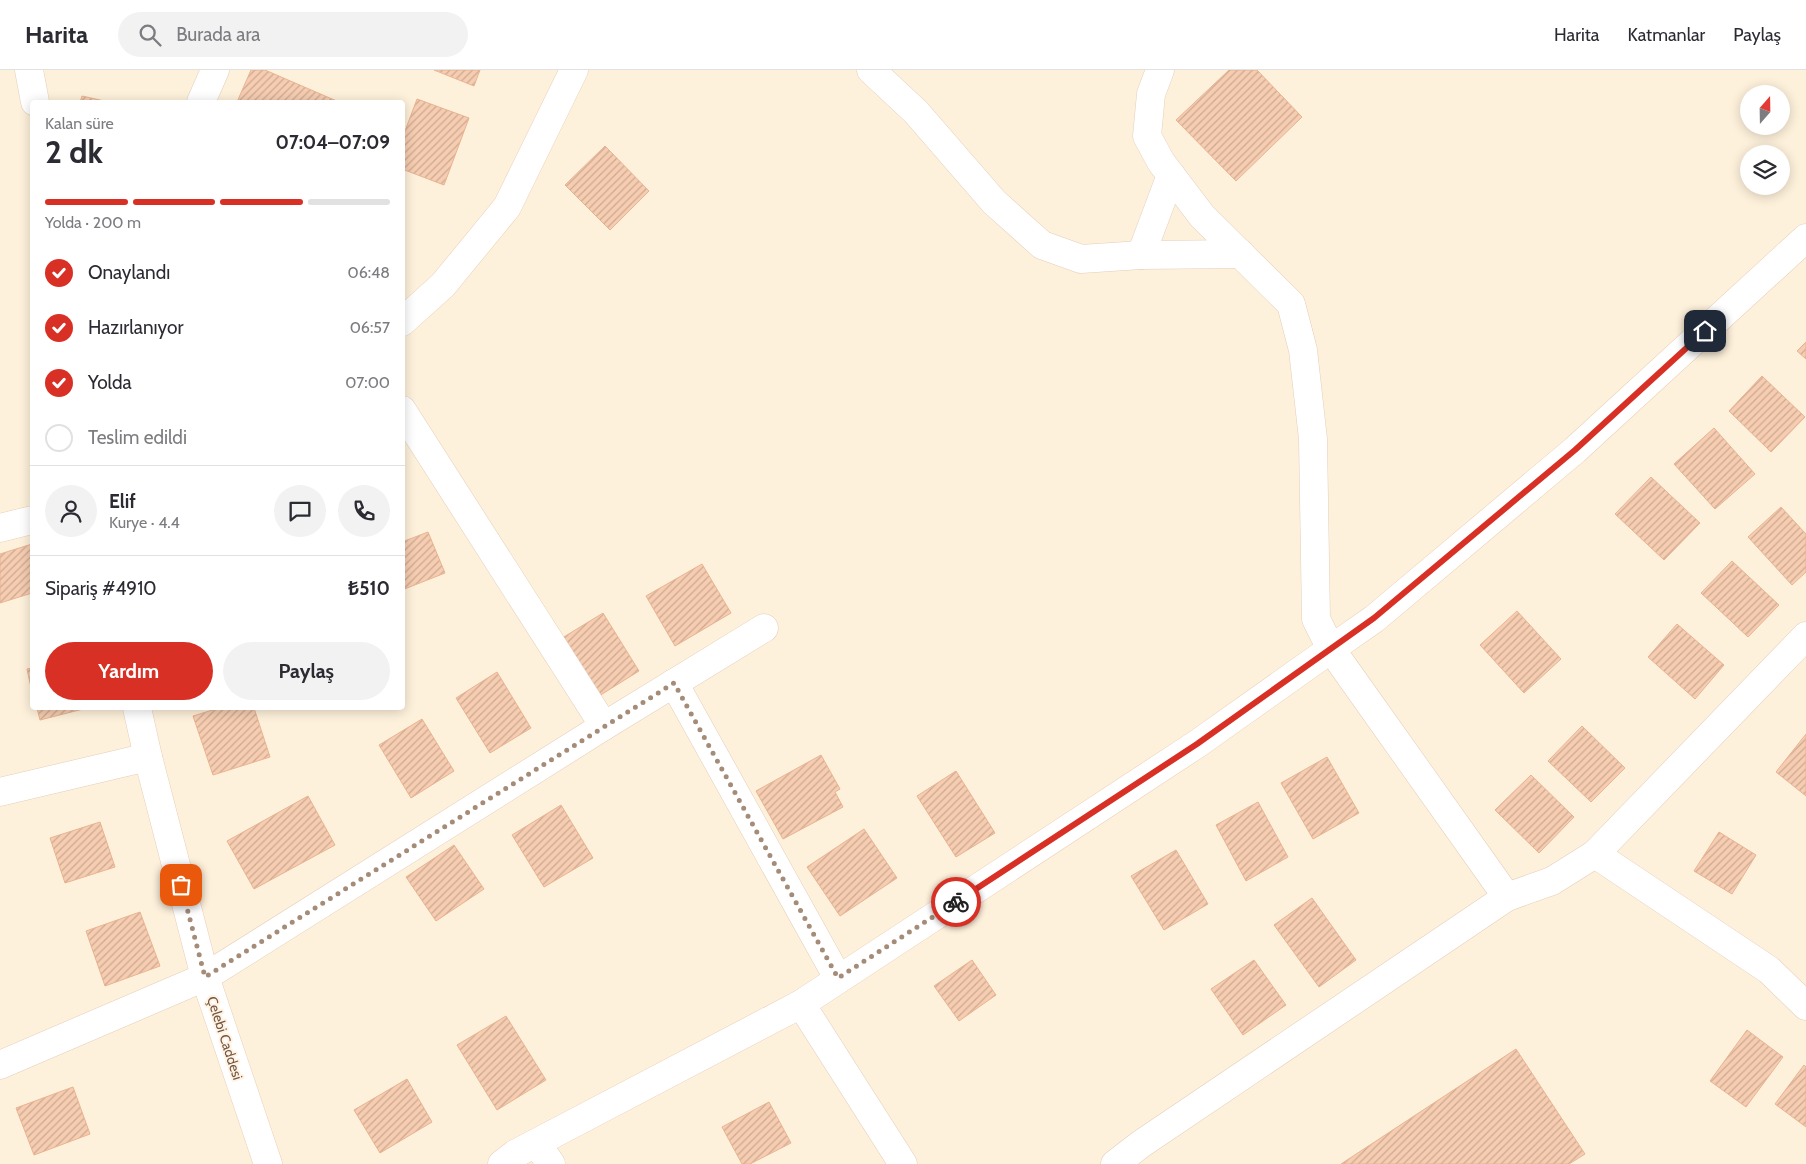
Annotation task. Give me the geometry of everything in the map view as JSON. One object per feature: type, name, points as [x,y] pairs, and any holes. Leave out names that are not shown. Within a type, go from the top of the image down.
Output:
[{"type":"street","points":[[11,70],[32,87]]},
{"type":"street","points":[[202,100],[215,70]]},
{"type":"street","points":[[405,319],[443,285],[507,207],[574,70]]},
{"type":"street","points":[[871,70],[916,112],[994,202],[1042,246],[1081,258],[1240,254]]},
{"type":"street","points":[[1160,70],[1151,94],[1147,136],[1161,162],[1202,216],[1291,304],[1303,350],[1313,439],[1316,619],[1331,649],[1507,897]]},
{"type":"street","points":[[1141,255],[1171,176]]},
{"type":"street","points":[[502,1164],[515,1154],[543,1153],[801,1004],[1197,744],[1331,649],[1374,618],[1575,450],[1806,238]]},
{"type":"street","points":[[405,415],[604,726]]},
{"type":"street","points":[[0,528],[30,520]]},
{"type":"street","points":[[0,1064],[205,977],[604,726],[764,628]]},
{"type":"street","points":[[1115,1164],[1141,1144],[1507,897],[1552,880],[1595,854],[1806,636]]},
{"type":"street","points":[[674,683],[838,978]]},
{"type":"street","name":"Çelebi Caddesi","points":[[137,710],[205,977],[268,1164]]},
{"type":"street","points":[[0,792],[148,757]]},
{"type":"street","points":[[1595,854],[1769,970],[1806,1006]]},
{"type":"street","points":[[801,1004],[903,1164]]},
{"type":"building","points":[[251,70],[265,70],[334,100],[238,100]]},
{"type":"building","points":[[434,70],[480,70],[474,86]]},
{"type":"building","points":[[1229,70],[1257,70],[1302,117],[1236,181],[1176,120]]},
{"type":"building","points":[[82,96],[100,100],[81,100]]},
{"type":"building","points":[[417,99],[469,118],[444,185],[405,170],[405,131]]},
{"type":"building","points":[[605,146],[649,191],[610,230],[565,185]]},
{"type":"building","points":[[1806,342],[1806,359],[1797,351]]},
{"type":"building","points":[[1762,376],[1805,417],[1771,452],[1729,411]]},
{"type":"building","points":[[1714,428],[1755,474],[1715,509],[1674,464]]},
{"type":"building","points":[[1651,477],[1700,523],[1664,560],[1615,514]]},
{"type":"building","points":[[1781,507],[1806,534],[1806,572],[1792,585],[1748,537]]},
{"type":"building","points":[[428,532],[445,573],[405,589],[405,541]]},
{"type":"building","points":[[30,545],[30,594],[0,603],[0,554]]},
{"type":"building","points":[[1732,561],[1779,605],[1748,637],[1701,593]]},
{"type":"building","points":[[702,564],[731,613],[675,646],[646,596]]},
{"type":"building","points":[[1517,611],[1561,659],[1524,693],[1480,645]]},
{"type":"building","points":[[603,613],[639,671],[591,701],[554,643]]},
{"type":"building","points":[[1677,624],[1724,665],[1695,699],[1648,657]]},
{"type":"building","points":[[30,668],[30,683],[27,669]]},
{"type":"building","points":[[497,672],[531,728],[490,753],[456,698]]},
{"type":"building","points":[[38,710],[79,710],[40,720]]},
{"type":"building","points":[[212,710],[255,710],[270,757],[213,775],[193,716]]},
{"type":"building","points":[[422,719],[454,771],[411,798],[379,745]]},
{"type":"building","points":[[1582,726],[1625,768],[1591,802],[1548,761]]},
{"type":"building","points":[[1806,734],[1806,796],[1776,772]]},
{"type":"building","points":[[821,755],[840,789],[835,792],[843,807],[783,839],[756,791]]},
{"type":"building","points":[[1327,757],[1359,813],[1313,839],[1281,783]]},
{"type":"building","points":[[956,771],[995,833],[956,857],[917,796]]},
{"type":"building","points":[[1531,775],[1574,817],[1539,853],[1495,810]]},
{"type":"building","points":[[308,796],[335,845],[254,889],[227,841]]},
{"type":"building","points":[[1258,802],[1288,857],[1246,881],[1216,825]]},
{"type":"building","points":[[561,805],[593,858],[544,887],[512,835]]},
{"type":"building","points":[[100,822],[115,867],[65,883],[50,838]]},
{"type":"building","points":[[864,829],[897,878],[840,916],[807,867]]},
{"type":"building","points":[[1719,832],[1756,855],[1732,894],[1694,871]]},
{"type":"building","points":[[454,845],[484,889],[436,921],[406,877]]},
{"type":"building","points":[[1176,850],[1208,904],[1164,930],[1131,876]]},
{"type":"building","points":[[1312,898],[1356,960],[1319,987],[1274,925]]},
{"type":"building","points":[[140,912],[160,966],[105,986],[86,931]]},
{"type":"building","points":[[972,960],[996,995],[959,1021],[934,986]]},
{"type":"building","points":[[1254,960],[1286,1005],[1243,1035],[1211,989]]},
{"type":"building","points":[[506,1016],[546,1080],[497,1110],[457,1045]]},
{"type":"building","points":[[1747,1030],[1783,1057],[1746,1107],[1710,1081]]},
{"type":"building","points":[[1516,1049],[1585,1154],[1569,1164],[1341,1164]]},
{"type":"building","points":[[1804,1065],[1806,1067],[1806,1127],[1775,1104]]},
{"type":"building","points":[[407,1079],[432,1122],[380,1153],[354,1110]]},
{"type":"building","points":[[73,1087],[90,1134],[34,1155],[16,1108]]},
{"type":"building","points":[[769,1102],[791,1143],[750,1164],[742,1164],[722,1127]]},
{"type":"way so far","points":[[181,885],[205,977],[674,683],[838,978],[956,902]]},
{"type":"route","points":[[956,902],[1197,744],[1374,618],[1575,450],[1705,331]]}]
